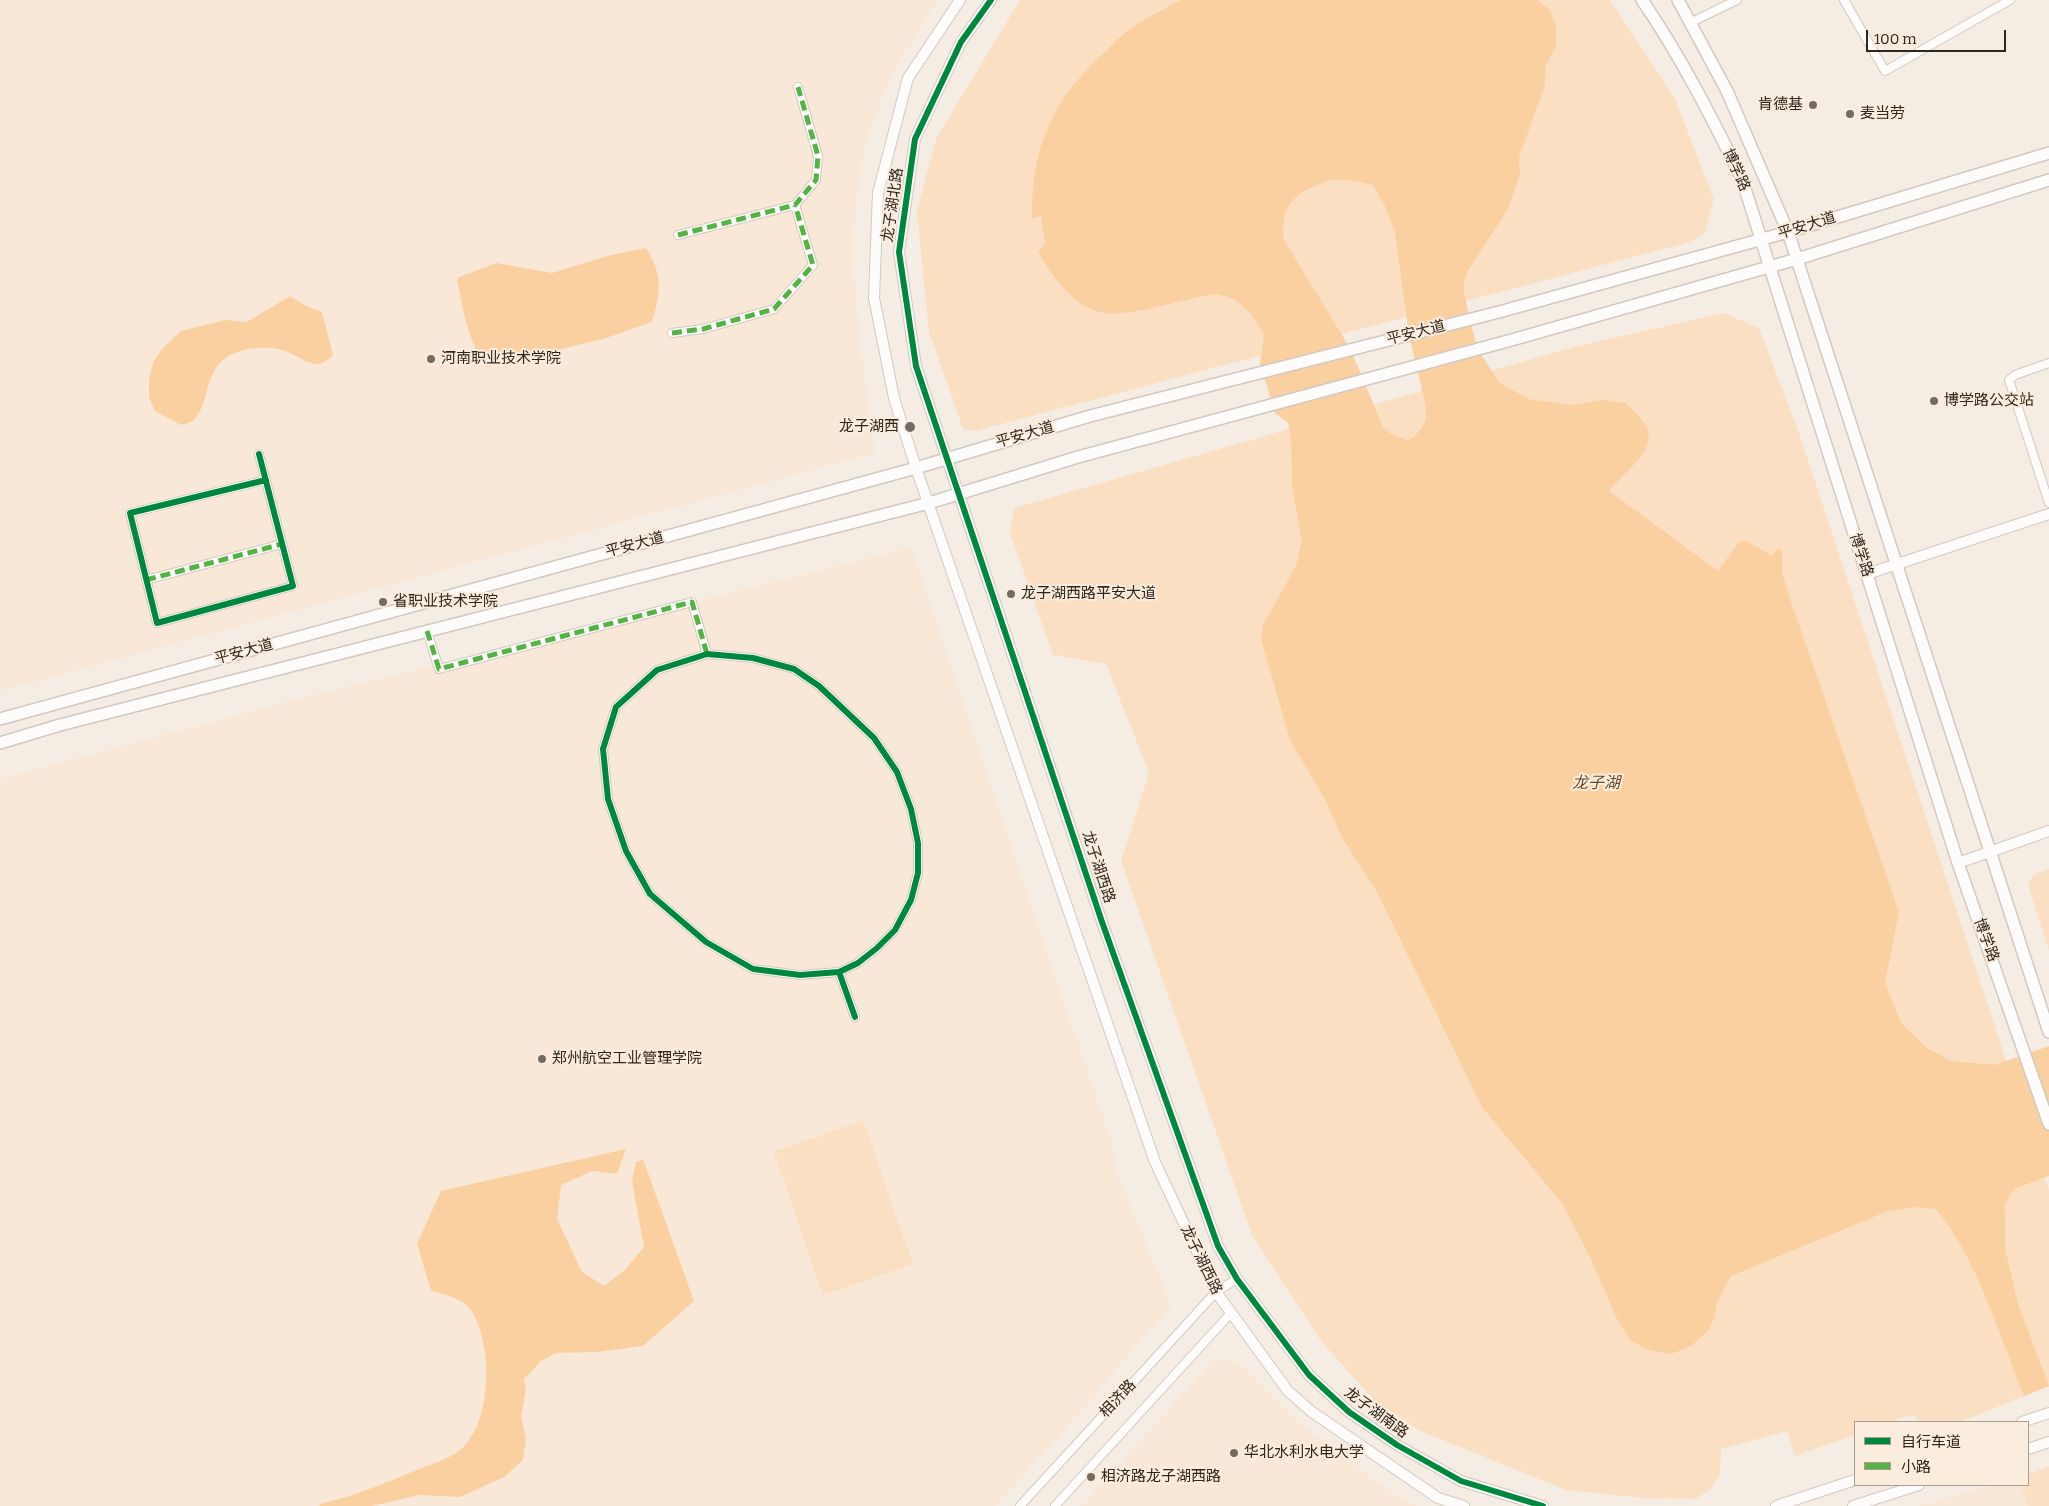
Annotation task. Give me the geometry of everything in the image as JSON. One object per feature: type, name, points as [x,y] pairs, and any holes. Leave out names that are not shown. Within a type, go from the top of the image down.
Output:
[{"type":"main road","name":"博学路","points":[[1642,0],[1661,27],[1704,100],[1742,179],[1958,863],[2020,1036],[2049,1124]]},
{"type":"main road","name":"博学路","points":[[1678,0],[1692,22],[1727,91],[1779,207],[1788,232],[2048,1029]]},
{"type":"main road","name":"平安大道","points":[[0,719],[916,468],[1090,416],[1499,312],[1788,232],[2049,152]]},
{"type":"main road","name":"平安大道","points":[[0,743],[60,725],[929,503],[1078,457],[1508,341],[1797,259],[2049,180]]},
{"type":"street","name":"龙子湖北路","points":[[916,468],[894,398],[874,298],[878,193],[908,78],[960,0]]},
{"type":"street","name":"龙子湖北路","points":[[947,458],[916,366],[899,252],[915,139],[961,42],[992,0]]},
{"type":"street","points":[[1692,22],[1737,0]]},
{"type":"street","points":[[1844,0],[1885,71],[2010,0]]},
{"type":"street","points":[[678,235],[795,205],[816,180],[818,156],[798,87]]},
{"type":"street","points":[[672,333],[703,329],[774,309],[813,265],[795,205]]},
{"type":"street","points":[[2049,363],[2015,375],[2008,380],[2049,503]]},
{"type":"street","points":[[259,454],[266,480],[293,586],[157,623],[130,513],[266,480]]},
{"type":"street","name":"龙子湖西路","points":[[947,458],[1102,922],[1218,1246],[1237,1279]]},
{"type":"street","name":"龙子湖西路","points":[[916,468],[1155,1162],[1216,1292],[1230,1314]]},
{"type":"street","points":[[1867,574],[1897,566],[2049,514]]},
{"type":"street","points":[[146,580],[282,544]]},
{"type":"street","points":[[428,632],[439,669],[692,602],[707,654]]},
{"type":"street","points":[[707,654],[753,658],[794,669],[819,686],[874,738],[897,772],[911,809],[918,843],[918,873],[911,900],[895,930],[858,963],[840,972],[800,975],[753,969],[706,942],[650,894],[626,851],[608,799],[604,749],[616,707],[657,670],[707,654]]},
{"type":"street","points":[[1958,863],[2049,831]]},
{"type":"street","points":[[840,972],[855,1017]]},
{"type":"street","name":"相济路","points":[[1020,1506],[1216,1292],[1237,1279]]},
{"type":"street","name":"龙子湖南路","points":[[1237,1279],[1309,1375],[1349,1412],[1397,1445],[1461,1481],[1543,1506]]},
{"type":"street","points":[[1230,1314],[1288,1391],[1312,1412],[1438,1498],[1464,1506]]},
{"type":"street","name":"相济路","points":[[1055,1506],[1230,1314]]},
{"type":"street","points":[[2025,1421],[2049,1413]]},
{"type":"street","points":[[2029,1449],[2049,1442]]},
{"type":"street","points":[[1776,1506],[1854,1480]]},
{"type":"street","points":[[1853,1506],[1916,1486]]},
{"type":"shaded area","name":"河南职业技术学院","points":[[0,0],[938,0],[899,63],[885,90],[865,147],[855,213],[853,260],[860,344],[875,453],[0,691]]},
{"type":"shaded area","points":[[1020,0],[1610,0],[1675,99],[1714,199],[1705,233],[1690,242],[975,431],[963,429],[929,332],[917,211],[936,139]]},
{"type":"shaded area","points":[[1724,313],[1759,328],[1800,436],[2049,1190],[2049,1386],[1962,1421],[1919,1421],[1913,1414],[1893,1421],[1854,1421],[1854,1435],[1795,1456],[1787,1431],[1721,1449],[1720,1476],[1710,1490],[1695,1499],[1643,1498],[1566,1490],[1418,1430],[1373,1399],[1321,1341],[1252,1235],[1121,861],[1149,773],[1106,664],[1053,655],[1010,533],[1014,508],[1574,347]]},
{"type":"shaded area","name":"郑州航空工业管理学院","points":[[911,548],[1110,1137],[1120,1180],[1172,1307],[1131,1351],[1090,1402],[995,1506],[0,1506],[0,779],[283,703]]},
{"type":"shaded area","points":[[2049,869],[2049,951],[2028,885],[2034,874]]},
{"type":"shaded area","points":[[863,1120],[913,1264],[823,1295],[774,1152]]},
{"type":"shaded area","name":"华北水利水电大学","points":[[1214,1359],[1240,1363],[1293,1417],[1386,1489],[1419,1506],[1081,1506]]},
{"type":"shaded area","points":[[2049,1467],[2049,1506],[2028,1506],[2021,1486],[2029,1486],[2029,1474]]},
{"type":"shaded area","points":[[1989,1486],[2021,1486],[2028,1506],[1919,1506]]},
{"type":"water","name":"龙子湖","points":[[1181,0],[1537,0],[1549,9],[1556,27],[1556,46],[1545,67],[1545,85],[1519,157],[1520,174],[1508,209],[1467,272],[1463,287],[1478,350],[1500,383],[1528,399],[1571,405],[1602,400],[1626,403],[1645,424],[1649,433],[1648,442],[1638,460],[1609,491],[1718,571],[1739,542],[1745,540],[1772,556],[1778,548],[1782,551],[1782,573],[1790,599],[1899,912],[1885,983],[1901,1023],[1927,1048],[1951,1061],[1995,1065],[2049,1046],[2049,1176],[2014,1189],[2005,1205],[2005,1248],[2018,1304],[2049,1386],[2024,1396],[1986,1299],[1963,1250],[1936,1209],[1915,1207],[1888,1211],[1731,1276],[1717,1302],[1715,1317],[1708,1331],[1691,1346],[1671,1354],[1649,1350],[1631,1341],[1618,1321],[1590,1257],[1562,1203],[1482,1107],[1377,892],[1341,836],[1326,801],[1290,740],[1261,639],[1263,625],[1296,566],[1302,541],[1292,486],[1291,436],[1288,423],[1275,413],[1260,364],[1264,334],[1245,308],[1233,299],[1217,294],[1127,313],[1113,314],[1092,310],[1064,289],[1049,270],[1038,251],[1045,244],[1041,216],[1032,218],[1033,192],[1041,146],[1049,124],[1073,86],[1089,67],[1122,36],[1143,21]],"holes":[[[1332,180],[1348,180],[1373,185],[1385,206],[1395,233],[1409,335],[1426,407],[1426,419],[1421,429],[1413,438],[1407,440],[1391,434],[1383,427],[1350,348],[1284,240],[1284,216],[1288,207],[1301,193]]]},
{"type":"water","points":[[646,248],[652,257],[659,284],[659,293],[652,322],[603,339],[487,367],[481,359],[467,325],[457,278],[496,263],[552,273],[611,255]]},
{"type":"water","points":[[290,296],[306,306],[322,312],[333,355],[327,361],[314,364],[282,350],[272,348],[255,348],[240,351],[227,357],[218,365],[208,385],[203,406],[192,421],[181,425],[155,411],[149,398],[149,379],[153,363],[161,350],[181,331],[225,320],[247,322]]},
{"type":"water","points":[[626,1149],[617,1174],[592,1171],[561,1185],[557,1219],[582,1272],[604,1286],[624,1271],[644,1247],[632,1181],[636,1162],[643,1159],[694,1301],[643,1346],[597,1352],[556,1353],[541,1361],[524,1379],[526,1390],[521,1416],[526,1440],[523,1460],[504,1477],[460,1497],[419,1495],[372,1506],[320,1506],[319,1504],[370,1489],[455,1454],[468,1442],[477,1426],[483,1407],[486,1386],[484,1344],[478,1325],[471,1310],[464,1303],[431,1291],[417,1244],[441,1191]]},
{"type":"marked path","points":[[678,235],[795,205],[816,180],[818,156],[798,87]]},
{"type":"marked path","points":[[672,333],[703,329],[774,309],[813,265],[795,205]]},
{"type":"marked path","points":[[146,580],[282,544]]},
{"type":"marked path","points":[[427,631],[439,669],[692,602],[707,654]]},
{"type":"cycle path","points":[[991,0],[961,42],[915,139],[899,252],[916,366],[1102,922],[1218,1246],[1237,1279],[1309,1375],[1349,1412],[1397,1445],[1461,1481],[1543,1506]]},
{"type":"cycle path","points":[[259,454],[293,586],[157,623],[130,513],[266,480]]},
{"type":"cycle path","points":[[839,972],[858,963],[877,948],[895,930],[911,900],[918,873],[918,843],[911,809],[897,772],[874,738],[819,686],[794,669],[753,658],[707,654],[657,670],[616,707],[603,749],[608,799],[626,851],[650,894],[706,942],[753,969],[800,975],[839,972],[855,1017]]},
{"type":"place","name":"肯德基","points":[[1813,105]]},
{"type":"place","name":"麦当劳","points":[[1850,114]]},
{"type":"place","name":"河南职业技术学院","points":[[431,359]]},
{"type":"place","name":"博学路公交站","points":[[1934,401]]},
{"type":"place","name":"龙子湖西","points":[[910,427]]},
{"type":"place","name":"龙子湖西路平安大道","points":[[1011,594]]},
{"type":"place","name":"省职业技术学院","points":[[383,602]]},
{"type":"place","name":"郑州航空工业管理学院","points":[[542,1059]]},
{"type":"place","name":"华北水利水电大学","points":[[1234,1453]]},
{"type":"place","name":"相济路龙子湖西路","points":[[1091,1477]]}]
